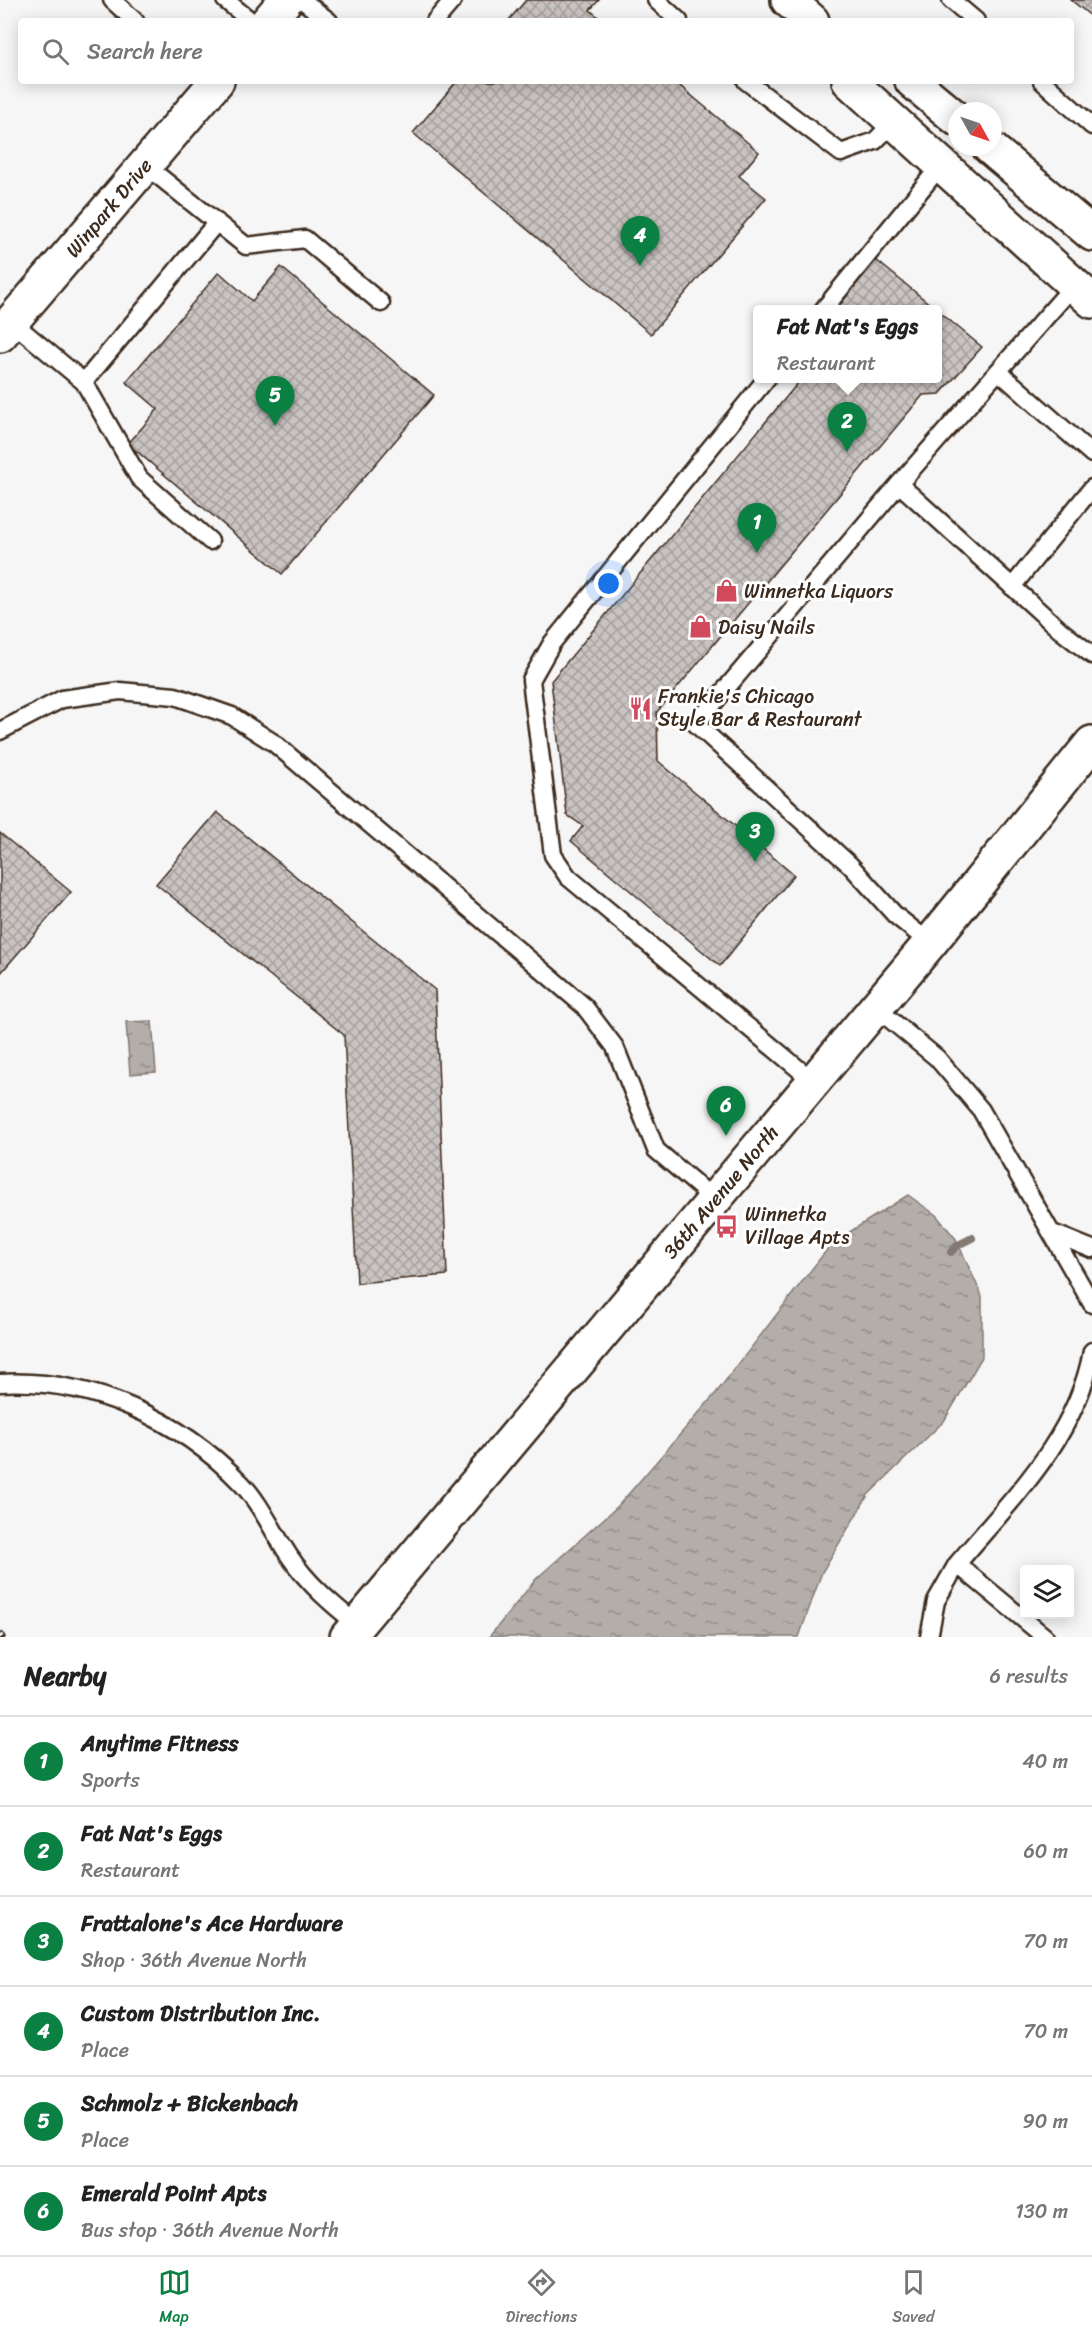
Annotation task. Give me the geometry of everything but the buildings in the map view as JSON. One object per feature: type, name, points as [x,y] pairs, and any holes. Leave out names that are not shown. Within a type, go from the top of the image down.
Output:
[{"type":"street","points":[[271,18],[286,0]]},
{"type":"street","points":[[788,0],[809,18]]},
{"type":"street","name":"Winpark Drive","points":[[6,328],[145,165],[209,84]]},
{"type":"street","points":[[852,84],[1083,293]]},
{"type":"street","points":[[916,84],[948,111]]},
{"type":"street","points":[[1000,156],[1092,234]]},
{"type":"street","name":"36th Avenue North","points":[[352,1631],[930,942],[1092,743]]},
{"type":"lane","points":[[112,0],[132,18]]},
{"type":"lane","points":[[225,0],[247,18]]},
{"type":"lane","points":[[302,0],[325,18]]},
{"type":"lane","points":[[438,18],[453,0]]},
{"type":"lane","points":[[656,0],[676,18]]},
{"type":"lane","points":[[951,0],[972,18]]},
{"type":"lane","points":[[750,84],[842,153],[875,141],[894,122]]},
{"type":"lane","points":[[1045,84],[1092,126]]},
{"type":"lane","points":[[145,165],[246,246],[305,239],[381,303]]},
{"type":"lane","points":[[826,305],[941,165]]},
{"type":"lane","points":[[84,382],[217,222]]},
{"type":"lane","points":[[930,942],[895,915],[851,866],[696,724],[898,484],[998,371],[1083,293]]},
{"type":"lane","points":[[6,328],[84,382],[139,478],[210,541]]},
{"type":"lane","points":[[998,371],[1092,454]]},
{"type":"lane","points":[[763,383],[552,643],[531,680],[553,855],[568,877],[813,1081]]},
{"type":"lane","points":[[898,484],[1092,656]]},
{"type":"lane","points":[[1012,587],[1092,488]]},
{"type":"lane","points":[[0,731],[62,699],[120,691],[175,696],[232,716],[274,743],[584,1006],[615,1047],[656,1150],[715,1200]]},
{"type":"lane","points":[[875,1007],[937,1058],[981,1110],[1092,1304]]},
{"type":"lane","points":[[1054,1234],[1092,1249]]},
{"type":"lane","points":[[930,1637],[936,1601],[957,1564],[1027,1480],[1065,1429],[1087,1381],[1092,1351]]},
{"type":"lane","points":[[0,1383],[63,1387],[119,1401],[181,1431],[243,1485],[292,1560],[352,1631]]},
{"type":"lane","points":[[957,1564],[1045,1637]]},
{"type":"water","points":[[152,1021],[156,1072],[130,1074],[126,1022]]},
{"type":"water","points":[[908,1195],[936,1215],[956,1239],[982,1296],[982,1357],[944,1421],[868,1495],[822,1572],[799,1637],[489,1637],[536,1579],[618,1506],[716,1393],[832,1243]]},
{"type":"waterway","points":[[951,1252],[958,1245],[972,1238]]},
{"type":"place","name":"Custom Distribution Inc.","points":[[640,266]]},
{"type":"place","name":"Schmolz + Bickenbach","points":[[275,426]]},
{"type":"place","name":"Fat Nat's Eggs","points":[[847,452]]},
{"type":"place","name":"Anytime Fitness","points":[[757,553]]},
{"type":"place","name":"Winnetka Liquors","points":[[726,591]]},
{"type":"place","name":"Daisy Nails","points":[[700,627]]},
{"type":"place","name":"Frankie's Chicago Style Bar & Restaurant","points":[[640,708]]},
{"type":"place","name":"Frattalone's Ace Hardware","points":[[755,862]]},
{"type":"place","name":"Emerald Point Apts","points":[[726,1136]]},
{"type":"place","name":"Winnetka Village Apts","points":[[727,1226]]}]
